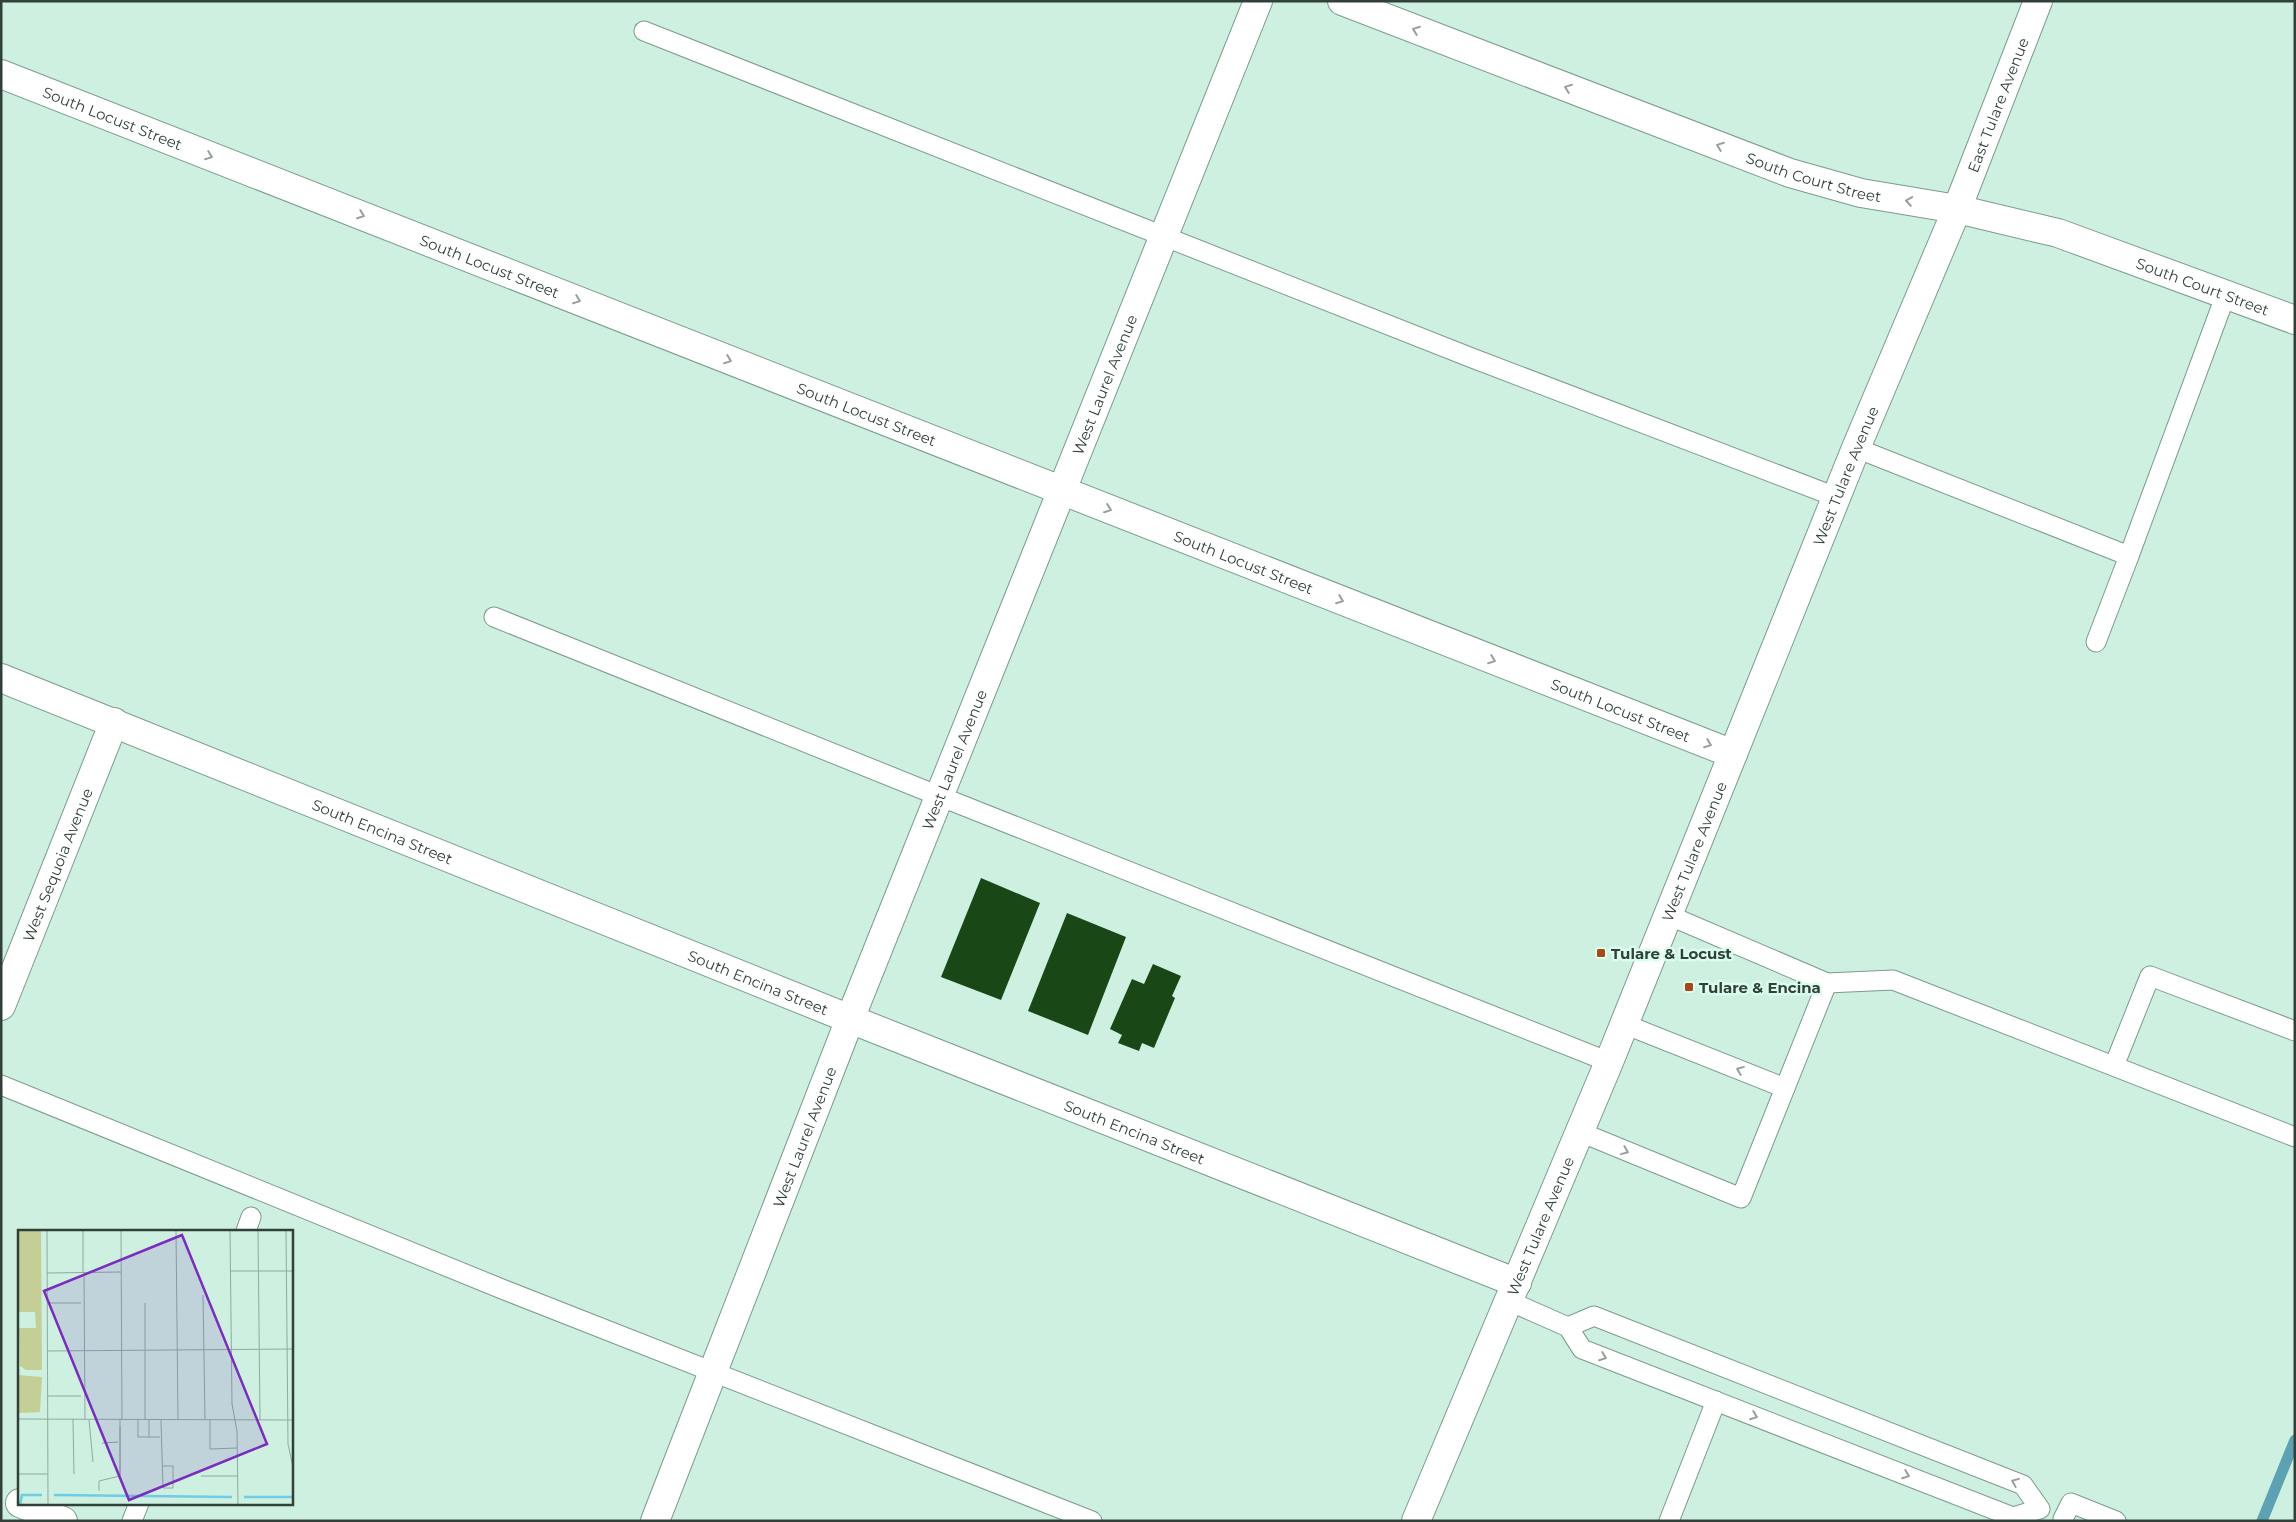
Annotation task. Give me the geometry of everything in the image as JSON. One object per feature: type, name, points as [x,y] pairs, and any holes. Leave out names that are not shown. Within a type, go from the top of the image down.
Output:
[{"type":"street","name":"West Laurel Avenue","points":[[655,1521],[850,1019],[1258,1]]},
{"type":"street","name":"South Court Street","points":[[1342,1],[1790,173],[1862,193],[1957,209],[2058,233],[2295,320]]},
{"type":"street","name":"East Tulare Avenue","points":[[1957,209],[2038,1]]},
{"type":"street","name":"South Locust Street","points":[[1,74],[1733,754]]},
{"type":"street","name":"West Tulare Avenue","points":[[1416,1521],[1609,1062],[1836,497],[1957,209]]},
{"type":"street","name":"South Encina Street","points":[[1,678],[850,1019],[1513,1292]]},
{"type":"street","name":"West Sequoia Avenue","points":[[1,1006],[114,722]]},
{"type":"street","points":[[1,1496],[18,1503]]},
{"type":"street","points":[[21,1504],[63,1521]]},
{"type":"lane","points":[[644,31],[1051,194],[1165,236],[1472,358],[1836,497]]},
{"type":"lane","points":[[2096,642],[2226,294]]},
{"type":"lane","points":[[1856,448],[2129,556]]},
{"type":"lane","points":[[494,617],[1609,1062]]},
{"type":"lane","points":[[1668,915],[1827,983],[1894,980],[2295,1136]]},
{"type":"lane","points":[[2114,1066],[2150,976],[2295,1031]]},
{"type":"lane","points":[[1580,1132],[1741,1198],[1827,983]]},
{"type":"lane","points":[[1624,1024],[1785,1088]]},
{"type":"lane","points":[[1,1085],[493,1286],[714,1371],[1092,1521]]},
{"type":"lane","points":[[1513,1292],[1568,1326],[1582,1349],[2013,1517],[2040,1510]]},
{"type":"lane","points":[[1568,1326],[1594,1316],[2023,1485],[2040,1510],[2063,1520],[2071,1503],[2116,1521]]},
{"type":"lane","points":[[1669,1521],[1716,1401]]},
{"type":"lane","points":[[132,1521],[139,1504]]},
{"type":"building","points":[[981,878],[1040,903],[1001,1000],[941,977]]},
{"type":"building","points":[[1067,913],[1126,937],[1088,1035],[1028,1011]]},
{"type":"building","points":[[1153,964],[1181,976],[1172,996],[1175,998],[1154,1048],[1142,1043],[1139,1051],[1118,1043],[1122,1035],[1110,1029],[1132,979],[1144,984]]},
{"type":"waterway","points":[[2262,1521],[2295,1440]]},
{"type":"place","name":"Tulare & Locust","points":[[1601,953]]},
{"type":"place","name":"Tulare & Encina","points":[[1689,987]]}]
